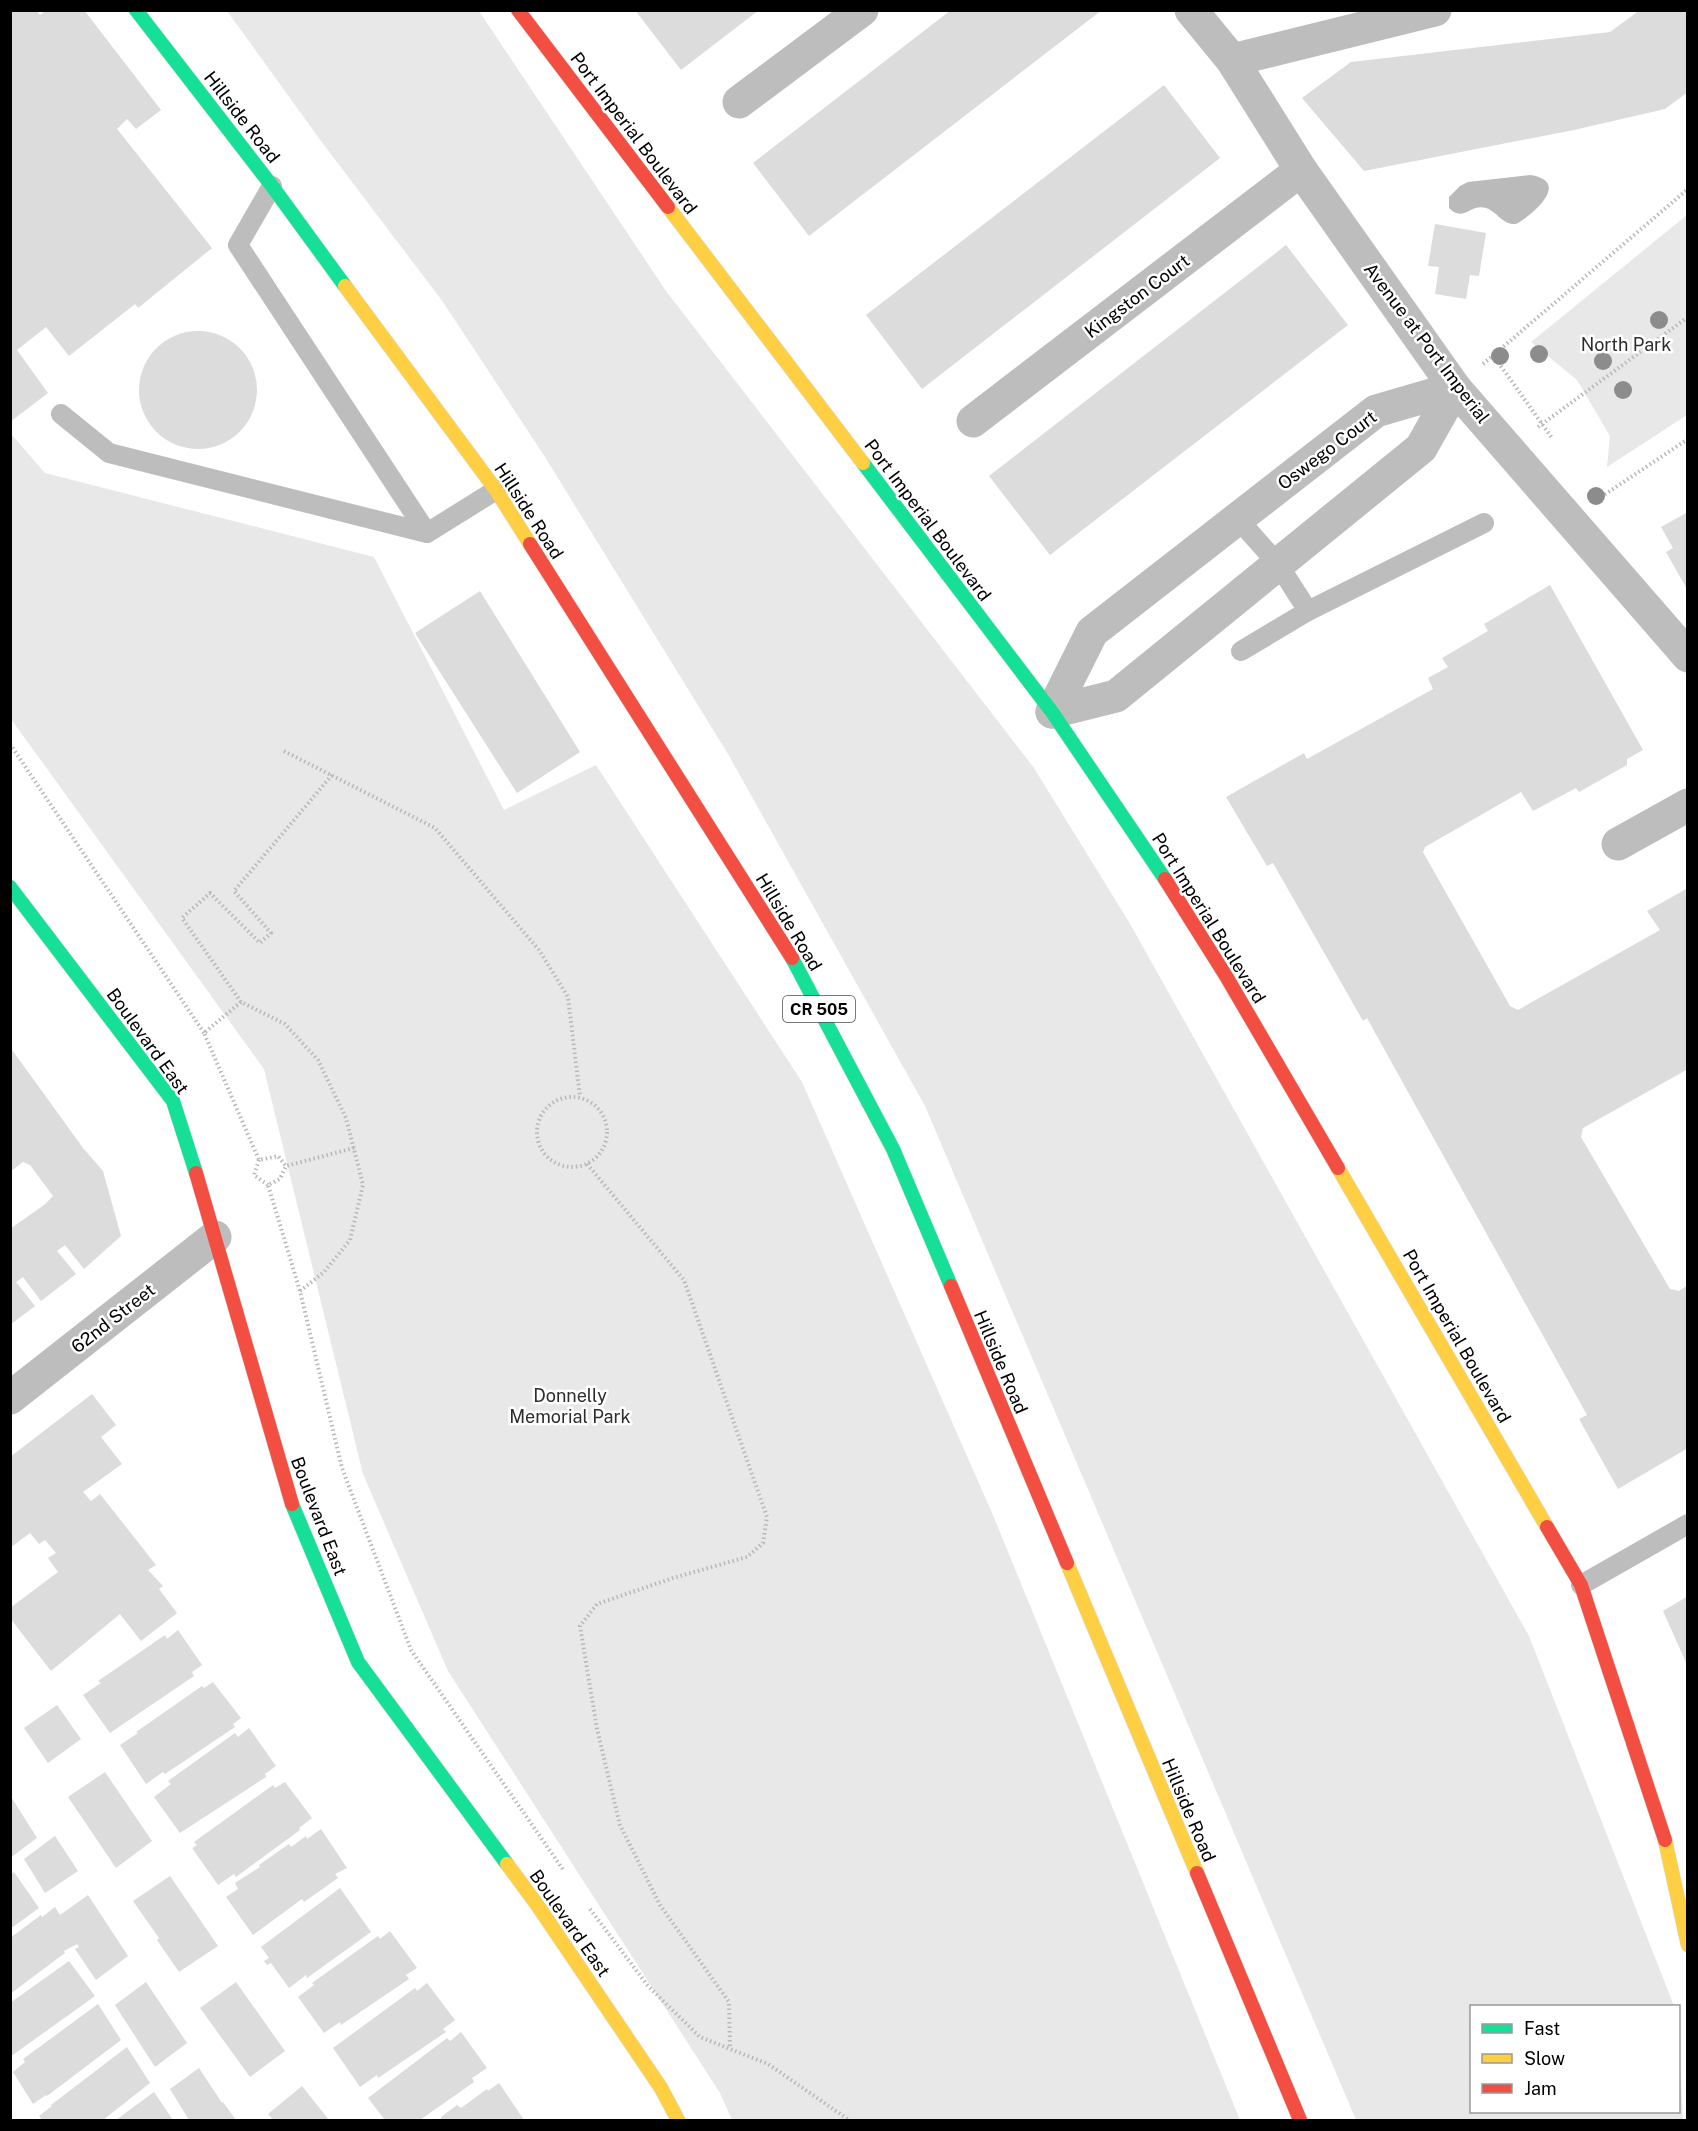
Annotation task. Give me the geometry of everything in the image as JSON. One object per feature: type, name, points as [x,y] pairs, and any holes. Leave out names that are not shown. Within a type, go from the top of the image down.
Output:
[{"type":"main road","name":"Hillside Road","points":[[136,10],[272,186],[496,490],[796,965],[893,1149],[1300,2121]]},
{"type":"main road","name":"Port Imperial Boulevard","points":[[518,10],[1052,712],[1150,855],[1226,976],[1581,1585],[1668,1850],[1688,1945]]},
{"type":"main road","name":"Boulevard East","points":[[10,887],[173,1101],[190,1150],[289,1498],[358,1662],[538,1906],[661,2088],[678,2121]]},
{"type":"street","points":[[739,102],[862,10]]},
{"type":"street","name":"Avenue at Port Imperial","points":[[1191,10],[1232,60],[1301,170],[1455,388],[1688,656]]},
{"type":"street","points":[[1232,60],[1435,10]]},
{"type":"street","name":"Kingston Court","points":[[973,421],[1301,170]]},
{"type":"street","name":"Oswego Court","points":[[1052,712],[1092,632],[1376,411],[1455,388]]},
{"type":"street","points":[[1052,712],[1116,696],[1421,448],[1455,388]]},
{"type":"street","points":[[1618,844],[1688,805]]},
{"type":"street","name":"62nd Street","points":[[10,1398],[215,1237]]},
{"type":"lane","points":[[272,186],[238,245],[427,533]]},
{"type":"lane","points":[[61,414],[109,453],[427,533],[496,490]]},
{"type":"lane","points":[[1238,519],[1278,564],[1308,611]]},
{"type":"lane","points":[[1240,651],[1308,611],[1484,523]]},
{"type":"lane","points":[[1581,1585],[1688,1524]]},
{"type":"path","points":[[1455,388],[1688,189]]},
{"type":"path","points":[[1509,450],[1688,317]]},
{"type":"path","points":[[1569,519],[1688,439]]},
{"type":"path","points":[[10,744],[204,1033],[259,1160],[254,1175],[268,1185],[300,1291],[342,1468],[411,1650],[564,1872]]},
{"type":"path","points":[[284,751],[435,828],[539,950],[568,997],[580,1097]]},
{"type":"path","points":[[300,1291],[324,1272],[350,1240],[363,1185],[346,1118],[318,1060],[285,1024],[241,1002],[182,918],[210,893],[260,943],[271,933],[234,891],[332,775]]},
{"type":"path","points":[[204,1033],[241,1002]]},
{"type":"path","points":[[569,1096],[580,1097],[591,1102],[601,1111],[606,1122],[607,1134],[604,1146],[587,1164],[565,1167],[554,1163],[546,1156],[536,1136],[537,1125],[548,1105],[569,1096]]},
{"type":"path","points":[[286,1166],[354,1148]]},
{"type":"path","points":[[259,1160],[278,1156],[286,1166]]},
{"type":"path","points":[[587,1164],[684,1280],[767,1517],[763,1543],[747,1557],[673,1578],[597,1604],[580,1626],[597,1729],[620,1825],[660,1905],[729,2002],[730,2049]]},
{"type":"path","points":[[268,1185],[280,1179],[286,1166]]},
{"type":"path","points":[[584,1901],[648,1986],[700,2037],[768,2064],[849,2121]]},
{"type":"green space","points":[[227,11],[479,11],[666,291],[1034,768],[1129,922],[1529,1636],[1674,2005],[1470,2005],[1470,2113],[1680,2113],[1680,2064],[1683,2120],[1356,2120],[925,1106],[728,754],[545,457],[443,302],[321,141]]},
{"type":"green space","name":"North Park","points":[[1687,215],[1687,415],[1607,467],[1610,436],[1577,380],[1531,342]]},
{"type":"green space","name":"Donnelly Memorial Park","points":[[11,434],[45,473],[374,557],[504,810],[596,765],[802,1082],[993,1515],[1240,2120],[732,2120],[720,2093],[448,1671],[363,1474],[264,1069],[11,719]]},
{"type":"shaded area","points":[[1530,175],[1542,178],[1548,184],[1549,191],[1539,206],[1516,224],[1507,222],[1486,208],[1480,207],[1459,214],[1449,208],[1449,197],[1460,186],[1468,182]]},
{"type":"building","points":[[10,10],[36,10],[40,15],[47,10],[84,10],[161,110],[136,129],[127,119],[117,129],[212,248],[138,308],[135,304],[69,356],[46,327],[17,350],[48,393],[10,422]]},
{"type":"building","points":[[635,10],[759,10],[681,70]]},
{"type":"building","points":[[951,10],[1102,10],[809,236],[753,163]]},
{"type":"building","points":[[1640,10],[1688,10],[1688,92],[1665,109],[1574,130],[1364,171],[1302,98],[1351,62],[1610,32]]},
{"type":"building","points":[[1164,85],[1220,158],[922,389],[866,315]]},
{"type":"building","points":[[1435,224],[1486,233],[1479,276],[1470,275],[1466,299],[1435,294],[1439,267],[1428,266]]},
{"type":"building","points":[[1286,245],[1348,325],[1050,555],[989,476]]},
{"type":"building","points":[[198,331],[221,335],[240,348],[253,367],[257,390],[253,413],[240,432],[221,445],[198,449],[175,445],[156,432],[143,413],[139,390],[143,367],[156,348],[175,335]]},
{"type":"building","points":[[1688,512],[1688,591],[1666,552],[1673,548],[1661,527]]},
{"type":"building","points":[[1550,585],[1643,750],[1627,759],[1627,765],[1579,792],[1576,788],[1533,811],[1521,792],[1425,847],[1423,852],[1510,1006],[1518,1010],[1660,930],[1647,911],[1688,888],[1688,1069],[1583,1128],[1581,1137],[1670,1289],[1679,1291],[1688,1285],[1688,1448],[1618,1489],[1579,1419],[1587,1415],[1367,1018],[1363,1021],[1273,863],[1267,866],[1226,797],[1304,753],[1307,759],[1433,689],[1428,678],[1448,667],[1442,658],[1488,631],[1484,624]]},
{"type":"building","points":[[480,591],[580,752],[517,793],[415,633]]},
{"type":"building","points":[[10,1047],[83,1148],[103,1171],[121,1236],[84,1269],[65,1245],[57,1251],[76,1274],[41,1301],[23,1277],[16,1282],[35,1306],[10,1325],[10,1229],[53,1196],[30,1165],[23,1162],[10,1172]]},
{"type":"building","points":[[92,1394],[116,1425],[101,1437],[122,1464],[83,1492],[91,1501],[100,1494],[156,1565],[148,1570],[163,1586],[159,1589],[177,1613],[141,1641],[120,1614],[51,1671],[10,1618],[10,1608],[58,1572],[48,1558],[56,1553],[45,1540],[39,1544],[30,1533],[10,1548],[10,1457]]},
{"type":"building","points":[[1688,1596],[1688,1667],[1663,1611]]},
{"type":"building","points":[[178,1630],[202,1665],[192,1672],[194,1676],[110,1733],[83,1695],[101,1683],[98,1681],[165,1635],[167,1639]]},
{"type":"building","points":[[213,1682],[241,1718],[233,1724],[235,1727],[165,1774],[163,1772],[146,1784],[120,1745],[202,1686],[204,1688]]},
{"type":"building","points":[[57,1705],[81,1739],[48,1763],[24,1728]]},
{"type":"building","points":[[249,1728],[276,1766],[265,1774],[266,1777],[180,1833],[154,1797],[171,1784],[168,1781],[235,1733],[238,1737]]},
{"type":"building","points":[[105,1772],[152,1841],[116,1868],[68,1797]]},
{"type":"building","points":[[285,1782],[312,1818],[299,1828],[300,1830],[236,1877],[234,1874],[218,1885],[192,1848],[197,1845],[194,1842],[273,1785],[275,1788]]},
{"type":"building","points":[[10,1795],[37,1838],[10,1858]]},
{"type":"building","points":[[321,1829],[347,1868],[335,1874],[338,1878],[304,1902],[302,1899],[253,1935],[226,1897],[238,1889],[235,1883],[260,1867],[259,1865],[289,1844],[291,1847]]},
{"type":"building","points":[[55,1836],[78,1871],[45,1893],[24,1859]]},
{"type":"building","points":[[14,1872],[39,1908],[10,1929],[10,1875]]},
{"type":"building","points":[[170,1876],[218,1946],[179,1972],[133,1901]]},
{"type":"building","points":[[340,1888],[371,1932],[307,1978],[306,1975],[289,1988],[271,1963],[267,1965],[264,1961],[269,1958],[261,1947]]},
{"type":"building","points":[[88,1895],[128,1956],[96,1980],[75,1949],[79,1947],[77,1944],[64,1951],[65,1953],[10,1994],[10,1938],[55,1907],[60,1915]]},
{"type":"building","points":[[390,1931],[417,1968],[406,1975],[409,1979],[341,2025],[340,2022],[324,2033],[298,1997],[314,1985],[312,1983],[378,1936],[380,1939]]},
{"type":"building","points":[[69,1961],[95,1996],[10,2057],[10,2003]]},
{"type":"building","points":[[146,1982],[187,2043],[155,2067],[115,2005]]},
{"type":"building","points":[[236,1982],[285,2051],[250,2077],[200,2008]]},
{"type":"building","points":[[427,1983],[455,2020],[443,2029],[446,2032],[378,2078],[377,2075],[360,2087],[333,2048],[415,1988],[417,1991]]},
{"type":"building","points":[[98,2004],[121,2040],[33,2104],[13,2072],[25,2062],[23,2059]]},
{"type":"building","points":[[461,2032],[487,2068],[472,2078],[474,2082],[420,2120],[385,2120],[368,2098],[447,2038],[450,2041]]},
{"type":"building","points":[[127,2047],[150,2083],[103,2120],[42,2120],[39,2116],[51,2105]]},
{"type":"building","points":[[199,2068],[236,2120],[189,2120],[170,2089]]},
{"type":"building","points":[[499,2083],[524,2120],[441,2120],[441,2117],[457,2105],[461,2108]]},
{"type":"building","points":[[302,2086],[329,2120],[273,2120],[268,2114]]},
{"type":"building","points":[[154,2092],[173,2120],[116,2120]]},
{"type":"traffic: fast","points":[[136,10],[272,186],[345,286]]},
{"type":"traffic: fast","points":[[863,463],[1052,712],[1165,879]]},
{"type":"traffic: fast","points":[[10,887],[173,1101],[196,1173]]},
{"type":"traffic: fast","points":[[792,958],[893,1149],[951,1286]]},
{"type":"traffic: fast","points":[[292,1504],[358,1662],[507,1864]]},
{"type":"traffic: slow","points":[[668,207],[863,463]]},
{"type":"traffic: slow","points":[[345,286],[496,490],[530,544]]},
{"type":"traffic: slow","points":[[1338,1168],[1547,1527]]},
{"type":"traffic: slow","points":[[1067,1563],[1197,1873]]},
{"type":"traffic: slow","points":[[1665,1840],[1688,1945]]},
{"type":"traffic: slow","points":[[507,1864],[661,2088],[678,2120]]},
{"type":"traffic: jam","points":[[518,10],[668,207]]},
{"type":"traffic: jam","points":[[530,544],[792,958]]},
{"type":"traffic: jam","points":[[1165,879],[1226,976],[1338,1168]]},
{"type":"traffic: jam","points":[[196,1173],[292,1504]]},
{"type":"traffic: jam","points":[[951,1286],[1067,1563]]},
{"type":"traffic: jam","points":[[1547,1527],[1581,1585],[1665,1840]]},
{"type":"traffic: jam","points":[[1197,1873],[1300,2120]]}]
